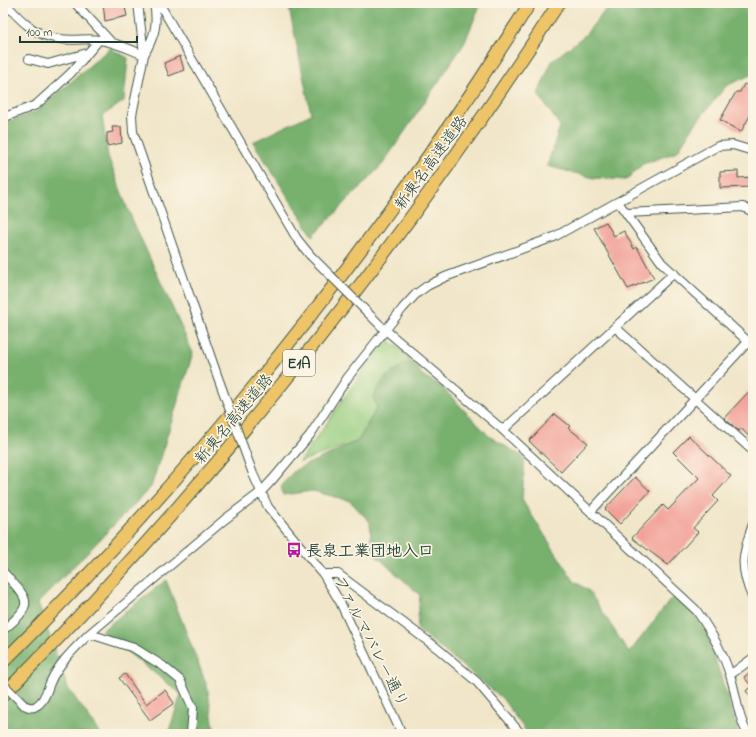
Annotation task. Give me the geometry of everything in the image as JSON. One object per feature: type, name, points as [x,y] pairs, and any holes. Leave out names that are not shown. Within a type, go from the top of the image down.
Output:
[{"type":"highway","name":"新東名高速道路","points":[[3,662],[132,528],[291,341],[348,266],[457,114],[530,3]]},
{"type":"highway","name":"新東名高速道路","points":[[3,695],[48,650],[148,542],[308,352],[481,118],[559,3]]},
{"type":"street","points":[[5,3],[25,24],[34,31],[46,36],[60,39],[100,40],[111,42],[144,55]]},
{"type":"street","points":[[75,3],[111,42]]},
{"type":"street","points":[[138,3],[144,55]]},
{"type":"street","points":[[144,55],[153,39],[157,20],[154,3]]},
{"type":"street","points":[[159,3],[297,239],[310,255],[383,328],[502,430],[696,610],[711,631],[730,675],[737,708],[748,734]]},
{"type":"street","points":[[5,117],[36,105],[71,73],[100,40]]},
{"type":"street","points":[[29,59],[48,64],[87,53]]},
{"type":"street","name":"ファルマバレー通り","points":[[144,55],[132,115],[132,132],[253,474],[272,511],[323,574],[340,602],[402,734]]},
{"type":"street","points":[[3,684],[24,705],[31,708],[37,706],[47,693],[55,674],[72,651],[139,590],[261,492],[310,435],[348,377],[383,328],[427,286],[445,277],[554,237],[718,146],[733,145],[753,150]]},
{"type":"street","points":[[591,511],[695,399],[751,344],[662,263],[618,202]]},
{"type":"street","points":[[627,213],[743,207],[753,212]]},
{"type":"street","points":[[502,430],[674,273]]},
{"type":"street","points":[[615,328],[753,451]]},
{"type":"street","points":[[753,524],[743,551],[744,578],[753,599]]},
{"type":"street","points":[[3,572],[21,592],[26,603],[25,610],[20,617],[3,630]]},
{"type":"street","points":[[323,574],[338,574],[436,648],[477,682],[520,734]]},
{"type":"street","points":[[90,634],[134,648],[163,666],[180,680],[193,708],[191,734]]},
{"type":"street","points":[[730,675],[753,658]]},
{"type":"green space","points":[[288,3],[481,3],[464,44],[382,165],[313,236],[253,142],[311,114]]},
{"type":"green space","points":[[611,3],[753,3],[753,74],[726,86],[696,123],[677,152],[643,164],[626,180],[594,178],[547,166],[560,126],[538,94],[552,61],[585,35]]},
{"type":"green space","points":[[110,48],[128,58],[124,101],[102,116],[108,156],[128,210],[193,353],[151,487],[38,603],[68,688],[101,734],[3,734],[3,123],[36,112]]},
{"type":"green space","points":[[386,337],[410,359],[385,378],[377,407],[358,441],[300,462]]},
{"type":"green space","points":[[412,360],[422,375],[441,386],[489,436],[525,458],[522,500],[574,581],[589,591],[629,653],[674,595],[692,612],[707,633],[739,734],[528,734],[502,698],[417,629],[420,595],[372,552],[370,522],[350,501],[313,491],[283,495],[281,486],[295,470],[358,441],[377,408],[373,396],[385,378]]},
{"type":"green space","points":[[166,580],[207,686],[215,734],[168,734],[181,694],[101,631]]},
{"type":"building","points":[[103,3],[124,3],[127,16],[105,21]]},
{"type":"building","points":[[180,56],[184,70],[169,76],[164,63]]},
{"type":"building","points":[[744,84],[753,88],[753,110],[741,132],[720,120],[736,92],[740,92]]},
{"type":"building","points":[[112,127],[121,127],[122,143],[107,146],[107,133],[113,132]]},
{"type":"building","points":[[738,171],[738,178],[753,177],[753,187],[720,188],[720,172]]},
{"type":"building","points":[[606,222],[614,236],[624,231],[634,249],[637,247],[654,278],[628,289],[594,228]]},
{"type":"building","points":[[753,387],[753,441],[741,428],[739,431],[724,418]]},
{"type":"building","points":[[555,414],[570,426],[568,428],[588,443],[561,472],[529,441]]},
{"type":"building","points":[[689,436],[731,476],[713,496],[718,501],[693,528],[698,532],[668,565],[632,538],[663,505],[668,510],[699,478],[673,452]]},
{"type":"building","points":[[635,477],[650,491],[620,524],[605,509]]},
{"type":"building","points":[[753,670],[753,700],[746,691],[751,686],[744,677]]},
{"type":"building","points":[[125,674],[146,704],[165,690],[174,703],[150,720],[119,678]]},
{"type":"place","name":"長泉工業団地入口","points":[[294,550]]}]
